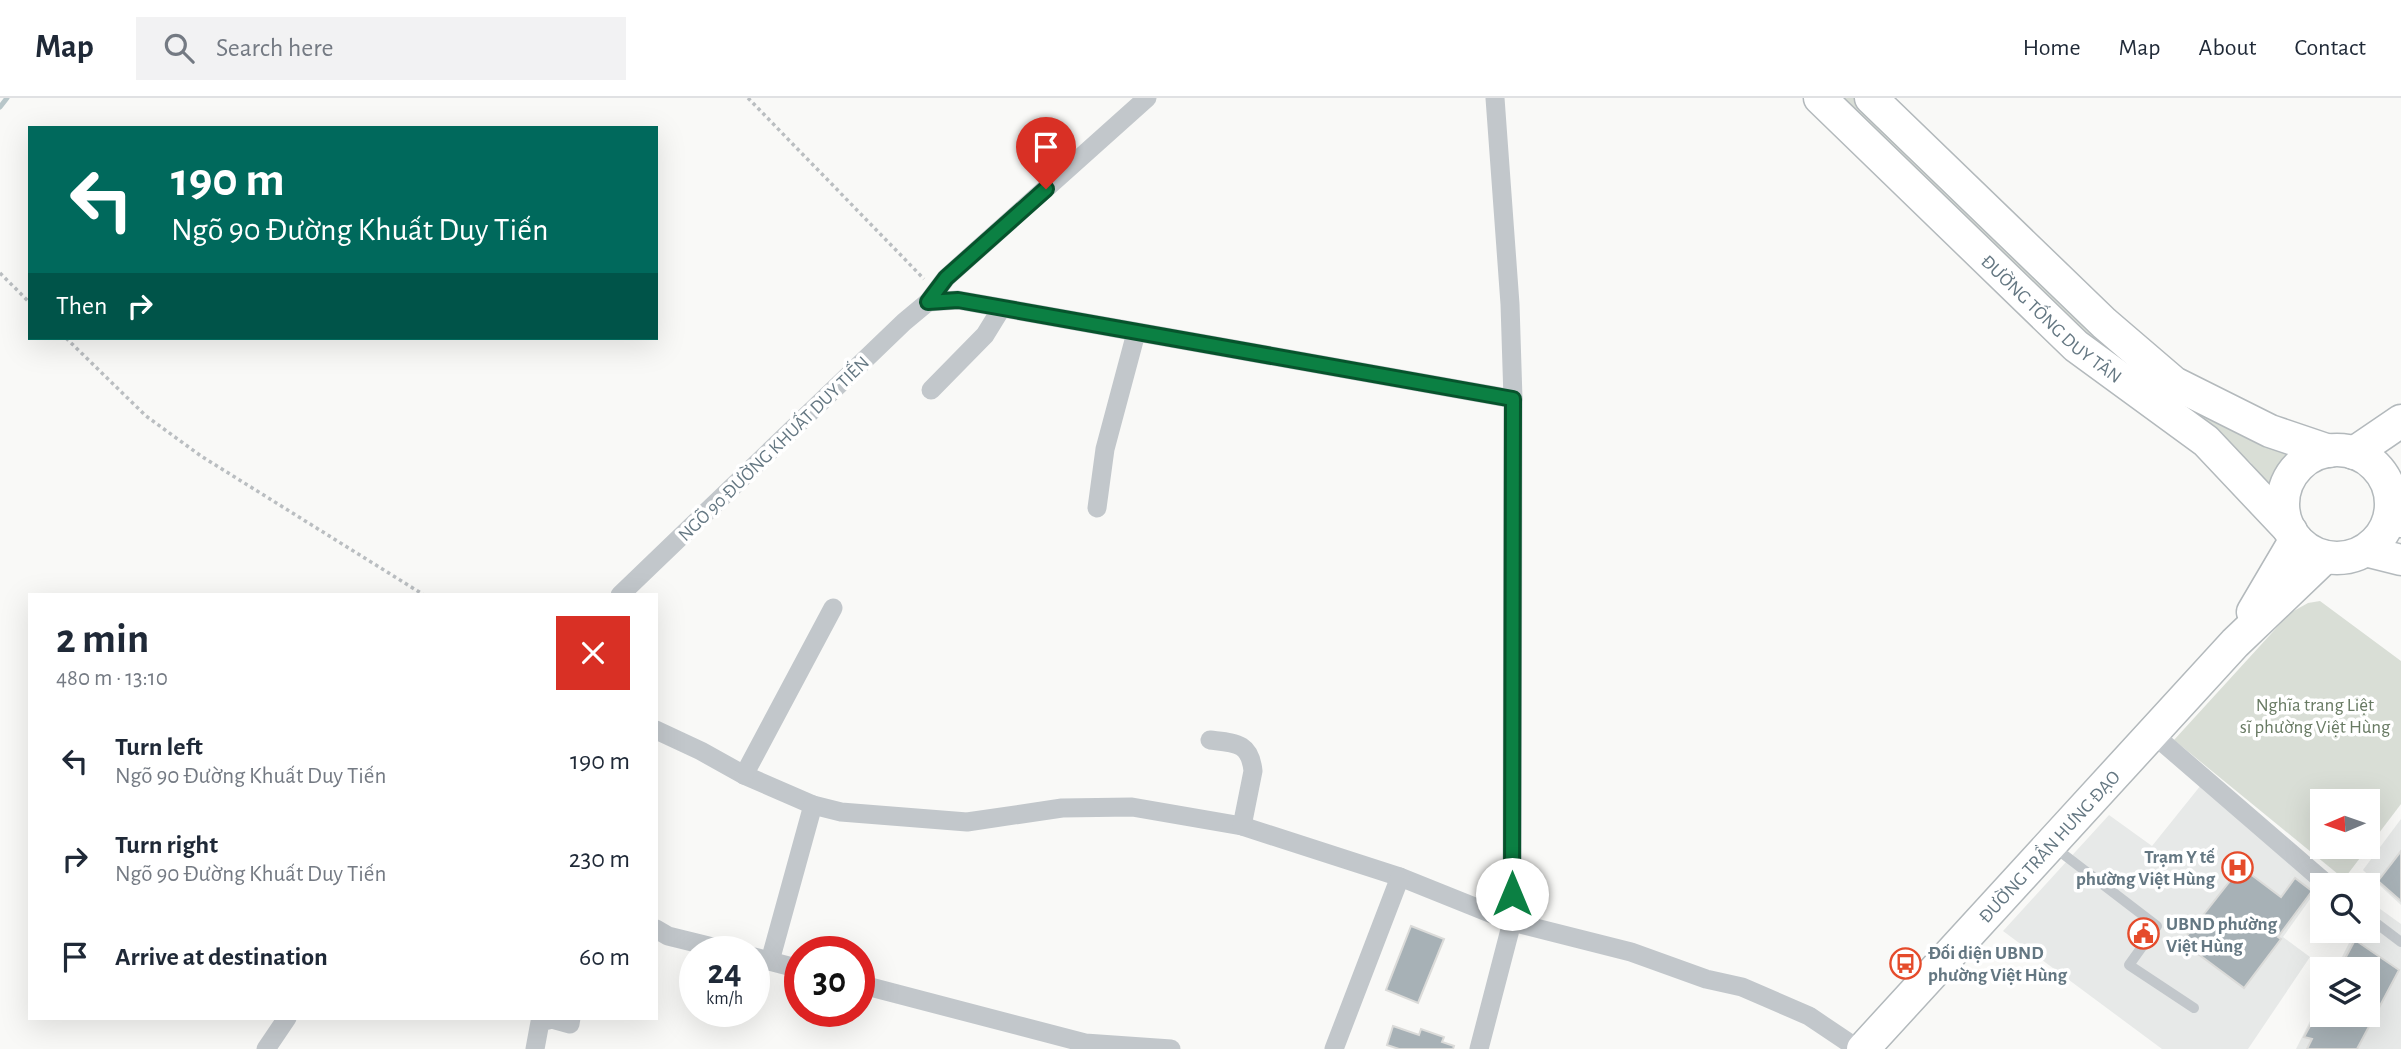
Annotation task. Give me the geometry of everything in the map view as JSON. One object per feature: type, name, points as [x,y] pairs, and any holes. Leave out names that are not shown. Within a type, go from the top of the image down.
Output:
[{"type":"highway","name":"ĐƯỜNG TỐNG DUY TÂN","points":[[1821,98],[2076,346],[2206,441],[2293,535]]},
{"type":"highway","name":"ĐƯỜNG TỐNG DUY TÂN","points":[[1871,98],[2104,324],[2174,383],[2270,431],[2342,452]]},
{"type":"highway","points":[[2342,452],[2369,460],[2393,472],[2391,502],[2396,519],[2365,551],[2341,558],[2325,557],[2306,548],[2293,535],[2284,506],[2289,481],[2305,460],[2342,452],[2401,421]]},
{"type":"highway","name":"ĐƯỜNG TRẦN HƯNG ĐẠO","points":[[2235,643],[2293,535]]},
{"type":"highway","name":"ĐƯỜNG TRẦN HƯNG ĐẠO","points":[[1861,1049],[2235,643],[2325,557]]},
{"type":"main road","points":[[2365,551],[2401,560]]},
{"type":"street","name":"NGÕ 90 ĐƯỜNG KHUẤT DUY TIẾN","points":[[622,593],[932,296],[946,278],[1147,98]]},
{"type":"street","points":[[1479,1049],[1512,922],[1513,399],[1510,304],[1495,98]]},
{"type":"street","points":[[932,296],[1513,399]]},
{"type":"street","points":[[931,390],[985,335],[1001,309]]},
{"type":"street","points":[[1097,508],[1111,425],[1136,333]]},
{"type":"street","points":[[744,775],[833,608]]},
{"type":"street","points":[[658,731],[744,775],[813,805],[841,812],[967,822],[1062,808],[1132,807],[1242,826],[1400,877],[1512,922],[1631,952],[1706,978],[1742,987],[1809,1016],[1861,1049]]},
{"type":"street","points":[[2153,734],[2314,873]]},
{"type":"street","points":[[1210,740],[1238,744],[1244,748],[1252,763],[1242,826]]},
{"type":"street","points":[[770,936],[813,805]]},
{"type":"street","points":[[1334,1049],[1400,877]]},
{"type":"street","points":[[658,930],[679,939]]},
{"type":"street","points":[[875,988],[1084,1043],[1171,1049]]},
{"type":"street","points":[[266,1049],[286,1020]]},
{"type":"street","points":[[535,1049],[540,1022],[548,1020]]},
{"type":"street","points":[[556,1020],[570,1024],[571,1020]]},
{"type":"lane","points":[[2051,845],[2157,926],[2129,965],[2194,1008]]},
{"type":"lane","points":[[2380,927],[2401,942]]},
{"type":"path","points":[[748,98],[932,296]]},
{"type":"path","points":[[0,273],[28,301]]},
{"type":"path","points":[[68,340],[146,416],[201,456],[421,593]]},
{"type":"shaded area","name":"UBND phường Việt Hùng","points":[[2201,785],[2310,881],[2310,899],[2283,937],[2310,957],[2248,1049],[2162,1049],[2003,931],[2109,815],[2152,846]]},
{"type":"shaded area","points":[[2401,819],[2401,905],[2380,886],[2380,873],[2366,873],[2363,870],[2371,859],[2380,859],[2380,847]]},
{"type":"shaded area","points":[[2380,909],[2401,924],[2401,1049],[2296,1049],[2310,1021],[2310,1027],[2380,1027],[2380,957],[2342,957],[2349,943],[2380,943]]},
{"type":"green space","points":[[1836,98],[1854,98],[2135,362],[2300,448],[2270,495],[2251,463],[2226,441],[2111,359]]},
{"type":"green space","name":"Nghĩa trang Liệt sĩ phường Việt Hùng","points":[[2320,601],[2401,661],[2401,804],[2380,832],[2380,789],[2310,789],[2310,851],[2174,740],[2290,613],[2308,603]]},
{"type":"green space","name":"Nghĩa trang Liệt sĩ phường Việt Hùng","points":[[2320,859],[2359,859],[2349,873],[2337,873]]},
{"type":"building","points":[[2401,851],[2401,901],[2380,883],[2380,878]]},
{"type":"building","points":[[2241,867],[2281,897],[2295,878],[2310,889],[2310,894],[2278,937],[2281,939],[2244,988],[2182,942]]},
{"type":"building","points":[[1411,926],[1444,939],[1418,1003],[1386,990]]},
{"type":"building","points":[[2353,943],[2359,943],[2380,957],[2346,957]]},
{"type":"building","points":[[2380,957],[2399,970],[2380,1006]]},
{"type":"building","points":[[1393,1026],[1419,1035],[1421,1029],[1444,1037],[1442,1042],[1454,1046],[1453,1049],[1399,1049],[1387,1045]]},
{"type":"building","points":[[2310,1026],[2369,1027],[2357,1049],[2307,1049],[2312,1039],[2304,1037]]},
{"type":"waterway","points":[[0,107],[7,98]]},
{"type":"place","name":"Trạm Y tế phường Việt Hùng","points":[[2238,867]]},
{"type":"place","name":"UBND phường Việt Hùng","points":[[2143,934]]},
{"type":"place","name":"Đối diện UBND phường Việt Hùng","points":[[1905,963]]},
{"type":"route","points":[[1046,189],[946,278],[928,302],[958,300],[1513,399],[1512,894]]}]
